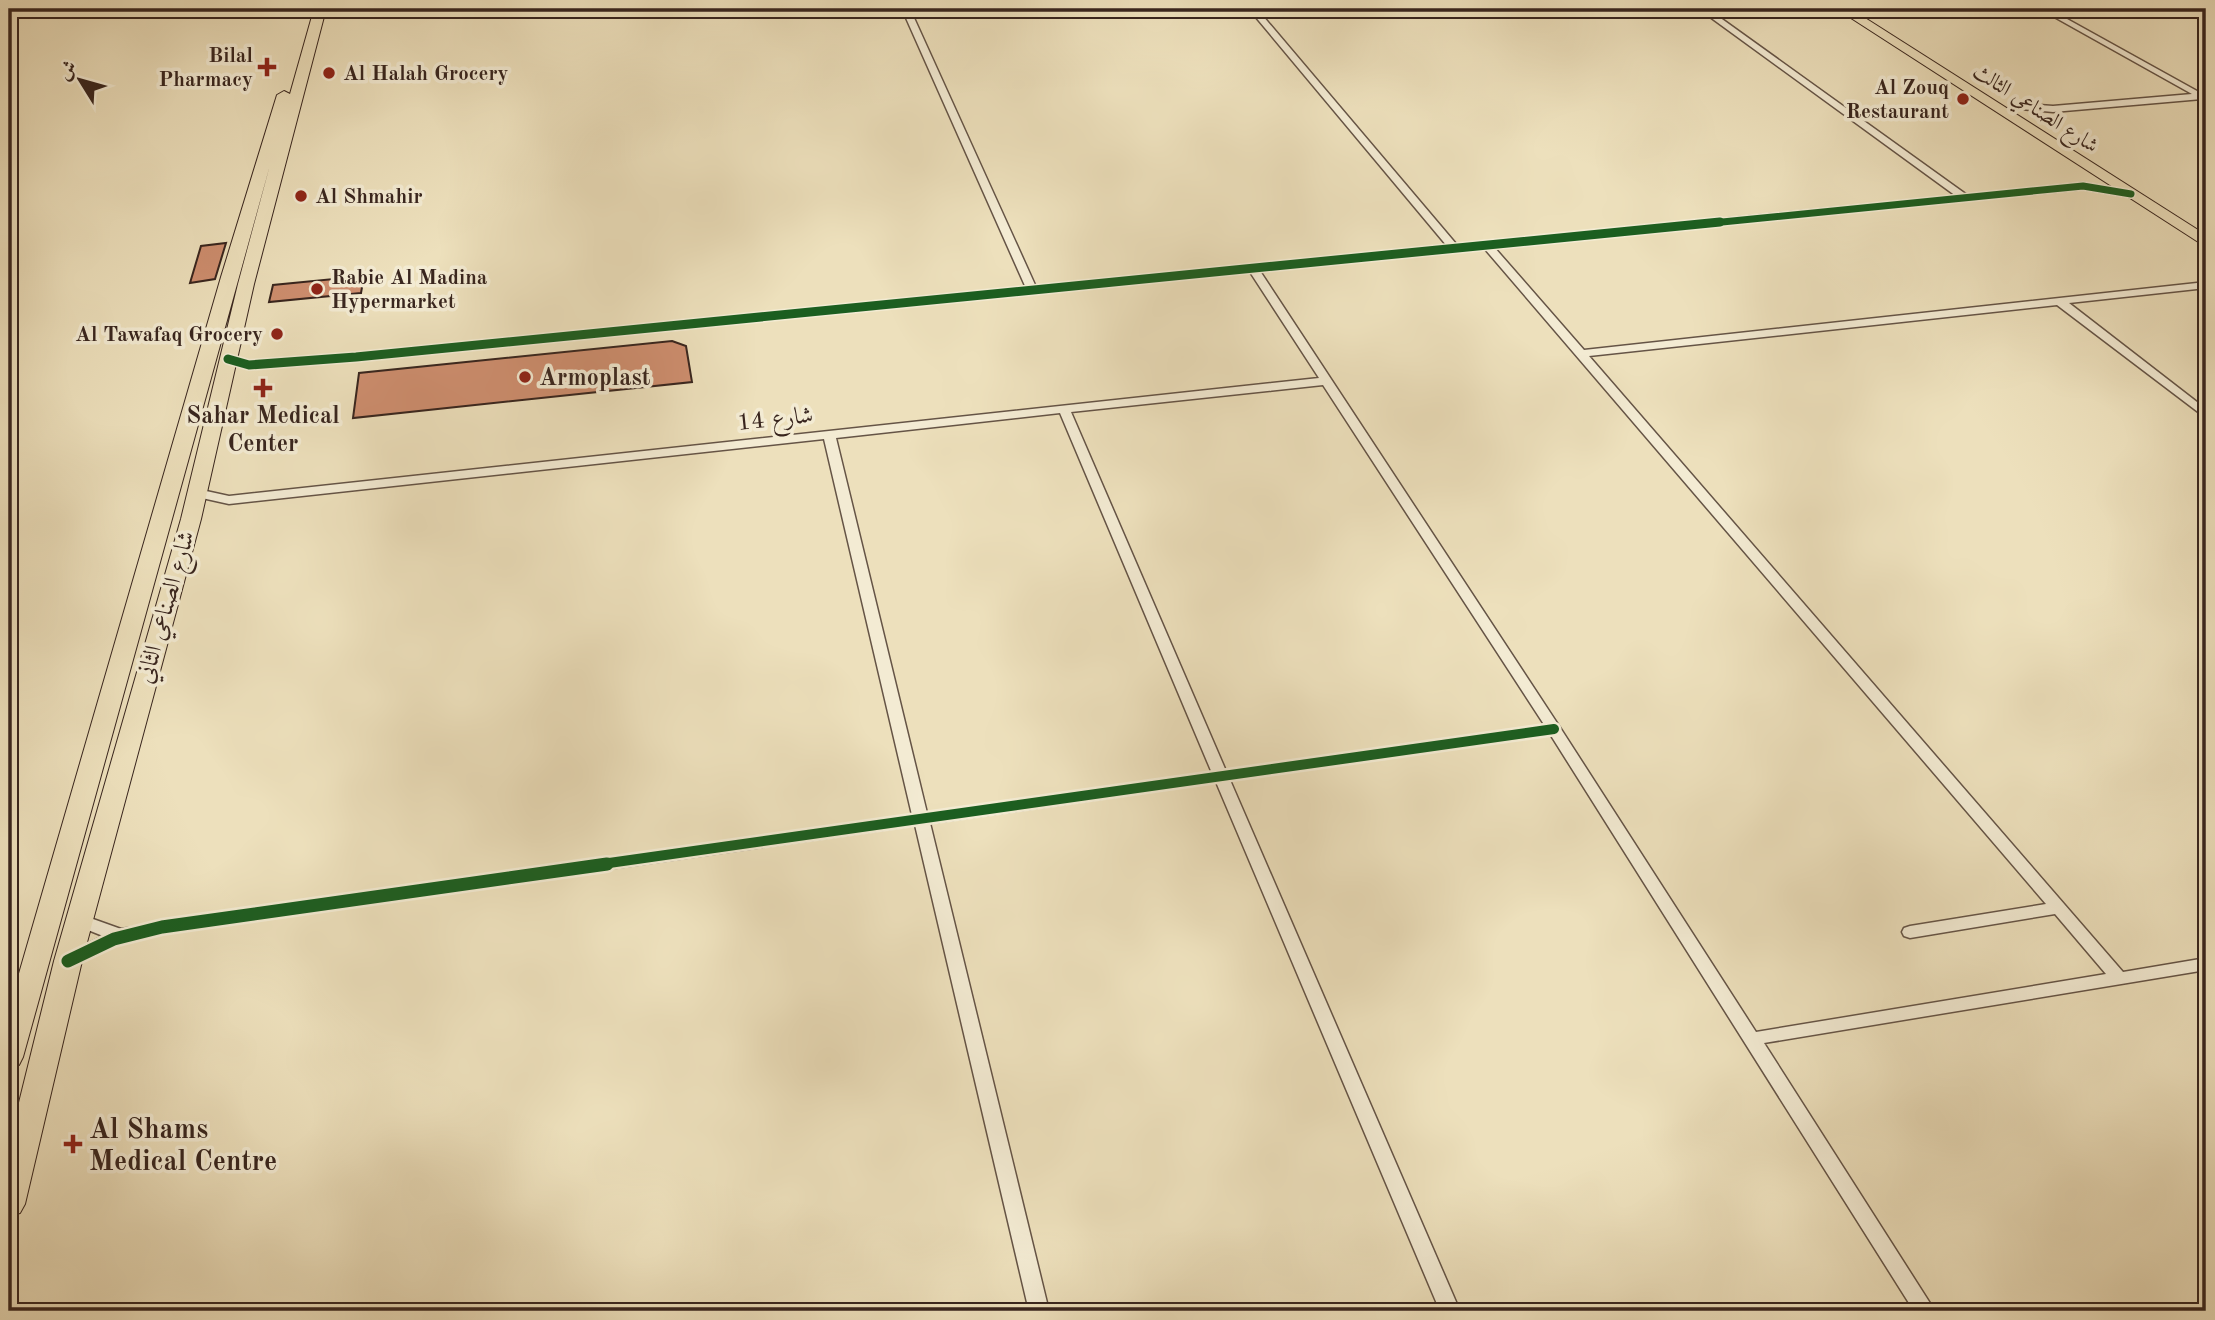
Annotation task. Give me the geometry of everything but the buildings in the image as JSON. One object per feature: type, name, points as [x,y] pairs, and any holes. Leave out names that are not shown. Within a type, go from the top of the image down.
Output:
[{"type":"main road","name":"شارع الصناعي الثاني","points":[[9,1057],[307,9]]},
{"type":"main road","name":"شارع الصناعي الثاني","points":[[9,1204],[68,961],[191,519],[226,368],[320,9]]},
{"type":"main road","name":"شارع الصناعي الثالث","points":[[1843,9],[2206,242]]},
{"type":"main road","name":"شارع الصناعي الثالث","points":[[1861,10],[2206,227]]},
{"type":"street","points":[[9,10],[33,9]]},
{"type":"street","points":[[906,9],[1032,290]]},
{"type":"street","points":[[1252,9],[1454,248]]},
{"type":"street","points":[[1703,9],[1965,198]]},
{"type":"street","points":[[2044,9],[2204,98]]},
{"type":"street","points":[[2013,106],[2053,109],[2204,98]]},
{"type":"street","points":[[2035,120],[2042,112],[2053,109]]},
{"type":"street","points":[[2083,186],[2096,180],[2096,171]]},
{"type":"street","points":[[226,368],[2083,186],[2131,194]]},
{"type":"street","points":[[1487,245],[2120,979]]},
{"type":"street","points":[[1252,268],[1554,729],[1925,1311]]},
{"type":"street","points":[[1580,354],[2206,285]]},
{"type":"street","points":[[2059,301],[2206,414]]},
{"type":"street","points":[[226,368],[240,364],[259,365]]},
{"type":"street","name":"شارع 14","points":[[191,519],[207,508],[229,500],[1326,381]]},
{"type":"street","points":[[1064,410],[1450,1311]]},
{"type":"street","points":[[830,435],[1039,1311]]},
{"type":"street","name":"شارع 14","points":[[197,493],[229,500]]},
{"type":"street","points":[[68,961],[99,942],[122,934],[1554,729]]},
{"type":"street","points":[[1910,932],[2059,908]]},
{"type":"street","points":[[79,920],[93,928],[122,934]]},
{"type":"street","points":[[1751,1040],[2206,964]]},
{"type":"cycle path","points":[[228,359],[249,365],[356,357],[2083,186],[2131,194]]},
{"type":"cycle path","points":[[68,961],[98,945],[145,930],[1554,729]]},
{"type":"place","name":"Bilal Pharmacy","points":[[267,67]]},
{"type":"place","name":"Al Halah Grocery","points":[[329,73]]},
{"type":"place","name":"Al Zouq Restaurant","points":[[1963,99]]},
{"type":"place","name":"Al Shmahir","points":[[301,196]]},
{"type":"place","name":"Rabie Al Madina Hypermarket","points":[[317,289]]},
{"type":"place","name":"Al Tawafaq Grocery","points":[[277,334]]},
{"type":"place","name":"Armoplast","points":[[525,377]]},
{"type":"place","name":"Sahar Medical Center","points":[[263,388]]},
{"type":"place","name":"Al Shams Medical Centre","points":[[73,1144]]}]
